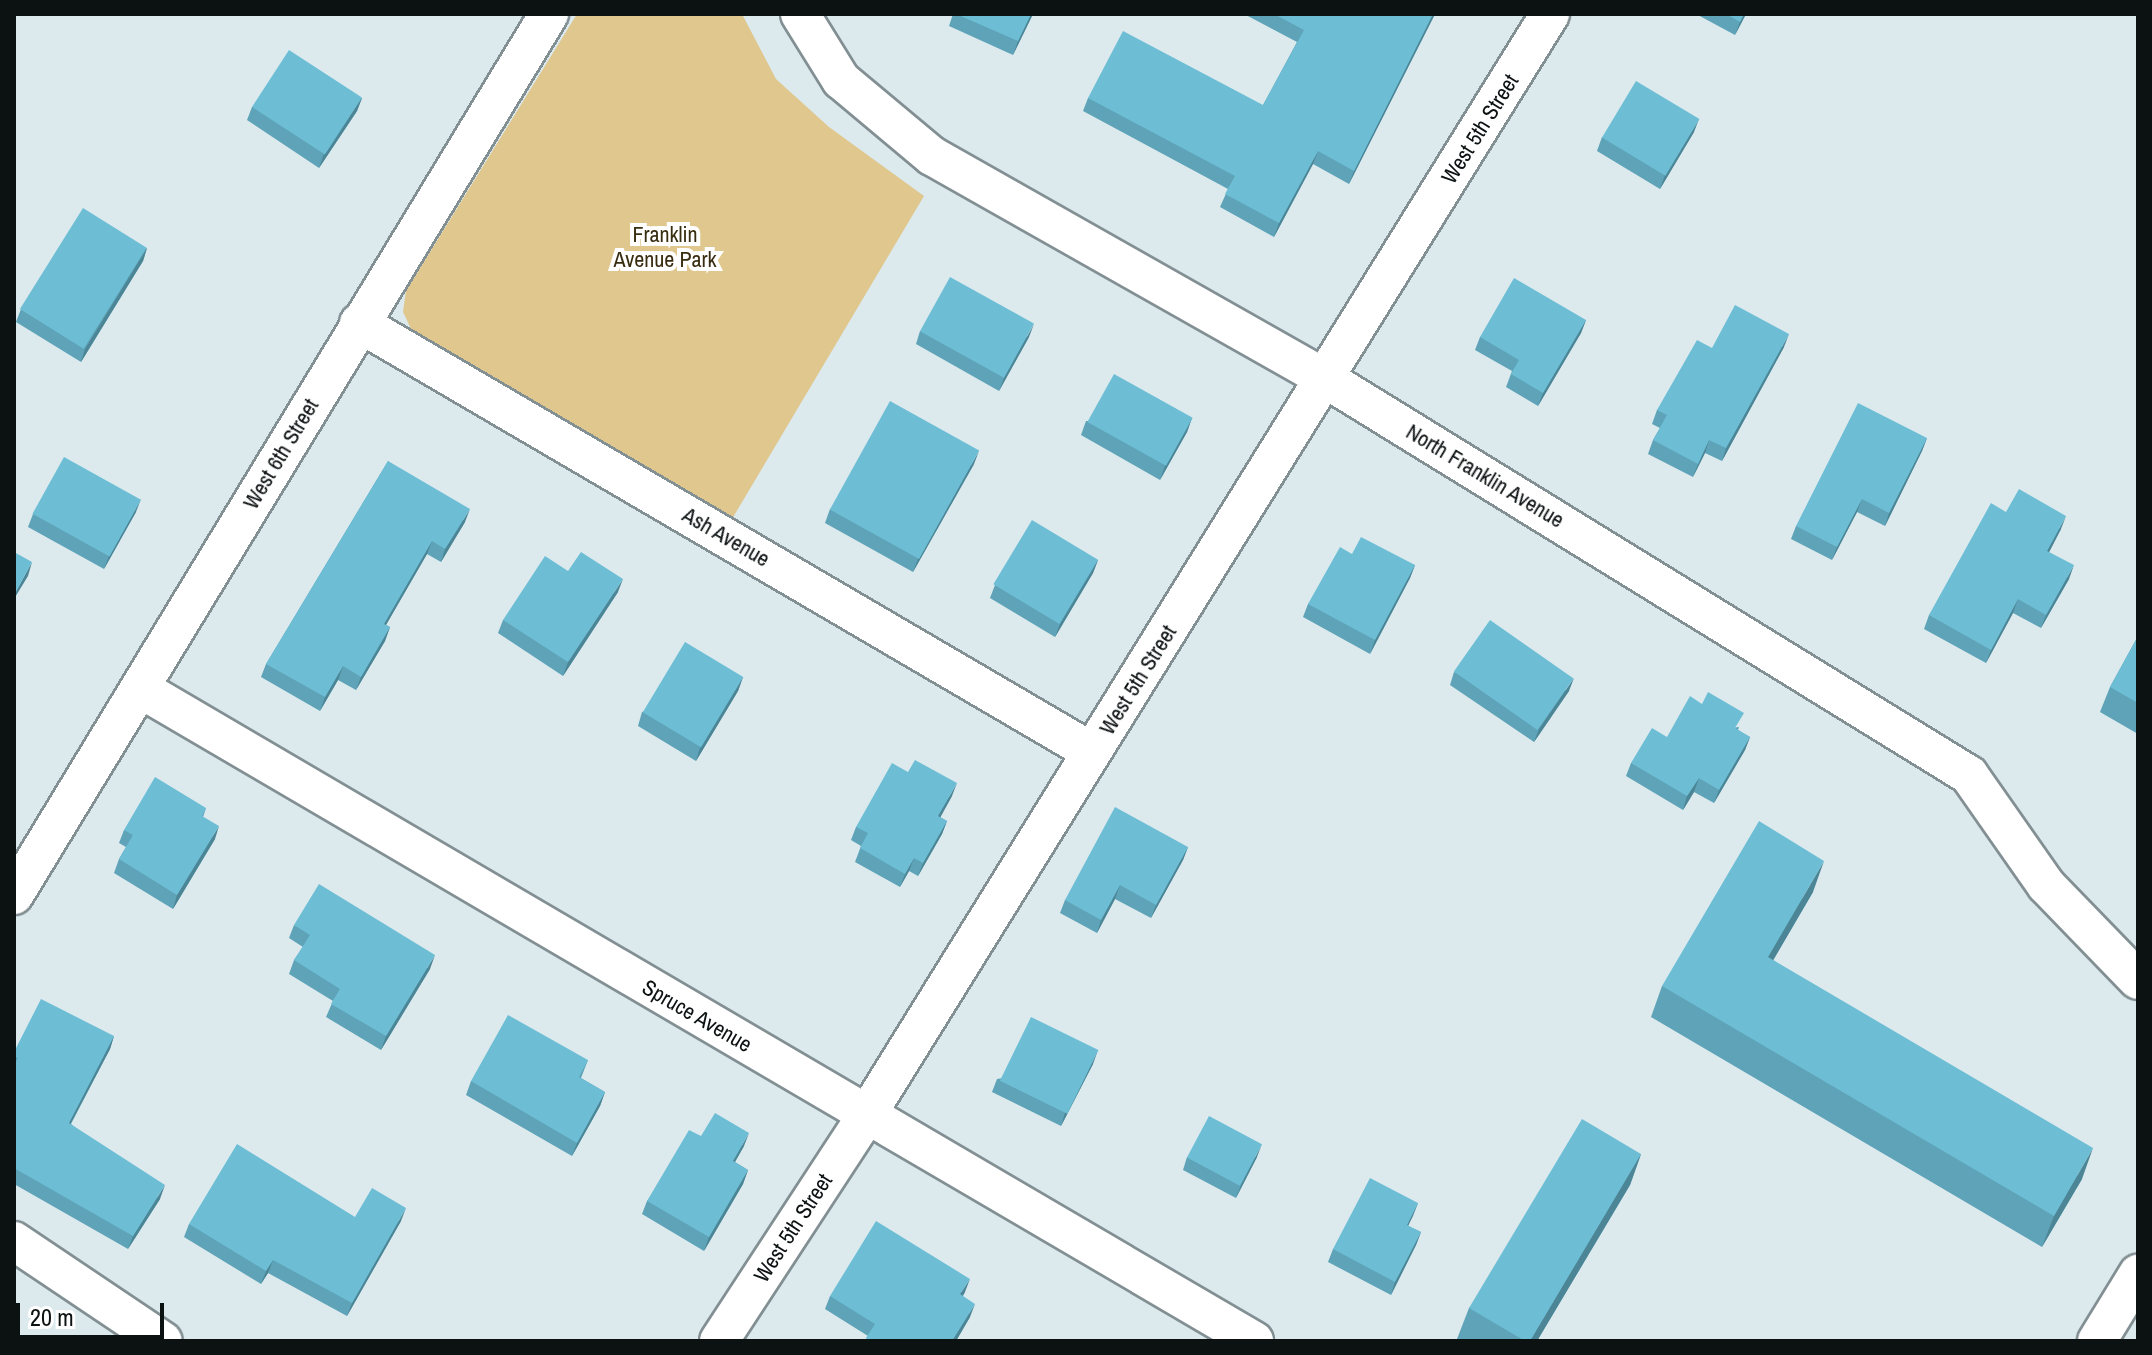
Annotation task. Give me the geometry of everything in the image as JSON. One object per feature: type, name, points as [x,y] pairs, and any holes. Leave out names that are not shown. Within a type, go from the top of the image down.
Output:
[{"type":"street","name":"West 6th Street","points":[[14,895],[549,14]]},
{"type":"street","name":"North Franklin Avenue","points":[[800,14],[841,80],[932,156],[1326,379],[1969,775],[2046,885],[2138,980]]},
{"type":"street","name":"West 5th Street","points":[[719,1341],[866,1116],[1550,14]]},
{"type":"street","name":"Ash Avenue","points":[[359,323],[1092,752]]},
{"type":"street","name":"Spruce Avenue","points":[[141,689],[1254,1341]]},
{"type":"street","points":[[14,1241],[163,1341]]},
{"type":"street","points":[[2097,1341],[2138,1274]]},
{"type":"green space","name":"Franklin Avenue Park","points":[[577,14],[742,14],[776,79],[829,127],[924,196],[732,519],[412,331],[403,312],[406,291]]},
{"type":"building","points":[[956,14],[1031,14],[1018,41]]},
{"type":"building","points":[[1274,14],[1433,14],[1354,171],[1318,151],[1279,223],[1225,194],[1235,176],[1088,98],[1123,31],[1263,105],[1304,30]]},
{"type":"building","points":[[1726,14],[1744,14],[1740,22]]},
{"type":"building","points":[[289,50],[362,97],[325,154],[252,107]]},
{"type":"building","points":[[1636,81],[1699,119],[1665,176],[1602,138]]},
{"type":"building","points":[[83,208],[147,248],[84,349],[20,309]]},
{"type":"building","points":[[950,277],[1034,324],[1004,378],[920,331]]},
{"type":"building","points":[[1514,278],[1586,320],[1543,393],[1511,374],[1519,360],[1480,337]]},
{"type":"building","points":[[1735,305],[1789,334],[1726,448],[1709,440],[1698,464],[1653,440],[1667,415],[1657,410],[1697,340],[1712,348]]},
{"type":"building","points":[[1114,374],[1193,418],[1166,466],[1087,422]]},
{"type":"building","points":[[890,401],[979,450],[919,559],[830,509]]},
{"type":"building","points":[[1858,403],[1927,438],[1889,513],[1862,499],[1837,547],[1796,526]]},
{"type":"building","points":[[64,457],[141,500],[109,557],[32,514]]},
{"type":"building","points":[[388,461],[470,509],[445,549],[432,541],[384,624],[390,627],[361,677],[343,666],[325,697],[266,664]]},
{"type":"building","points":[[2019,489],[2066,516],[2047,551],[2074,565],[2046,615],[2018,599],[1991,650],[1929,615],[1991,503],[2006,512]]},
{"type":"building","points":[[1032,520],[1098,560],[1059,624],[993,584]]},
{"type":"building","points":[[1361,537],[1415,565],[1375,640],[1308,604],[1340,547],[1352,554]]},
{"type":"building","points":[[14,552],[32,562],[14,595]]},
{"type":"building","points":[[581,552],[623,579],[568,662],[503,620],[545,556],[568,571]]},
{"type":"building","points":[[1490,620],[1574,679],[1537,730],[1454,672]]},
{"type":"building","points":[[2138,636],[2138,703],[2110,687]]},
{"type":"building","points":[[685,642],[743,677],[701,747],[643,712]]},
{"type":"building","points":[[1708,692],[1744,713],[1735,728],[1750,737],[1719,790],[1699,778],[1687,796],[1631,763],[1652,728],[1667,737],[1690,696],[1702,704]]},
{"type":"building","points":[[915,760],[957,783],[938,816],[947,821],[923,863],[914,858],[905,874],[860,848],[868,833],[856,827],[892,763],[908,772]]},
{"type":"building","points":[[155,777],[206,808],[202,816],[219,826],[177,895],[119,859],[133,835],[124,830]]},
{"type":"building","points":[[1115,807],[1188,847],[1156,905],[1120,885],[1101,920],[1065,900]]},
{"type":"building","points":[[1759,821],[1824,861],[1768,957],[2093,1148],[2054,1216],[1662,986]]},
{"type":"building","points":[[319,884],[435,955],[386,1036],[331,1004],[340,989],[294,960],[310,935],[294,925]]},
{"type":"building","points":[[41,999],[114,1036],[69,1123],[165,1185],[133,1236],[14,1168],[14,1065],[18,1058],[14,1052]]},
{"type":"building","points":[[508,1015],[588,1060],[579,1077],[605,1092],[577,1143],[471,1081]]},
{"type":"building","points":[[1031,1017],[1098,1050],[1067,1114],[1000,1081]]},
{"type":"building","points":[[715,1113],[749,1133],[733,1161],[748,1170],[709,1237],[647,1201],[689,1130],[701,1136]]},
{"type":"building","points":[[1209,1116],[1262,1144],[1240,1186],[1187,1157]]},
{"type":"building","points":[[1582,1119],[1641,1154],[1530,1341],[1525,1341],[1469,1308]]},
{"type":"building","points":[[237,1144],[355,1217],[372,1188],[406,1208],[352,1303],[273,1260],[266,1271],[189,1224]]},
{"type":"building","points":[[1370,1178],[1418,1203],[1407,1225],[1421,1232],[1395,1282],[1333,1249]]},
{"type":"building","points":[[876,1221],[970,1279],[960,1294],[975,1304],[952,1341],[870,1341],[866,1338],[875,1324],[830,1296]]}]
